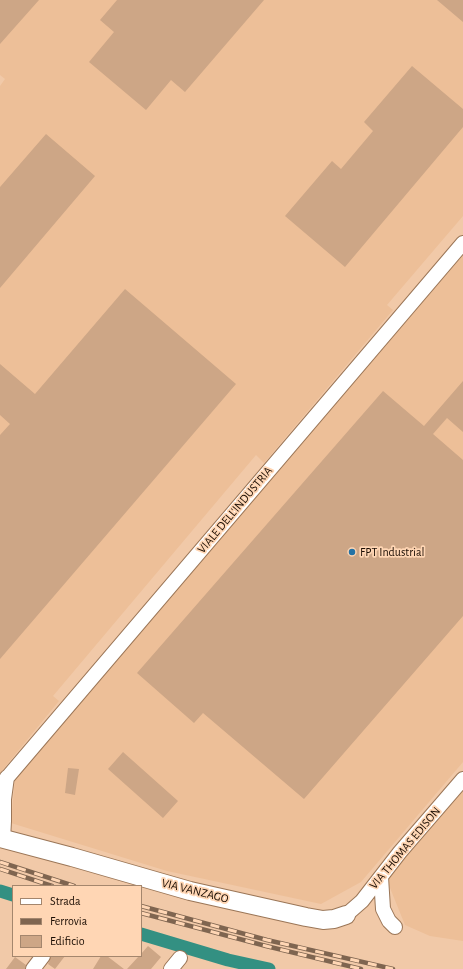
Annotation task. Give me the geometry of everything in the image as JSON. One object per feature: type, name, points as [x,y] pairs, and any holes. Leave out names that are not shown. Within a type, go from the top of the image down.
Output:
[{"type":"street","name":"VIALE DELL'INDUSTRIA","points":[[1,839],[4,821],[4,782],[463,243]]},
{"type":"street","name":"VIA THOMAS EDISON","points":[[346,915],[362,901],[400,852],[463,780]]},
{"type":"street","name":"VIA VANZAGO","points":[[1,839],[72,857],[190,891],[290,914],[322,920],[334,919],[346,915]]},
{"type":"street","points":[[381,877],[384,909],[389,921],[396,927]]},
{"type":"street","points":[[33,969],[42,957]]},
{"type":"shaded area","points":[[0,0],[463,0],[463,216],[387,305],[393,310],[264,463],[256,455],[53,696],[59,701],[0,773],[0,86],[5,79],[0,75]]},
{"type":"shaded area","points":[[463,255],[463,762],[361,882],[321,904],[167,871],[11,823],[15,778]]},
{"type":"shaded area","points":[[463,788],[463,941],[430,936],[405,925],[386,878]]},
{"type":"building","points":[[0,0],[39,0],[0,44]]},
{"type":"building","points":[[117,0],[264,0],[185,92],[171,80],[146,110],[89,62],[114,32],[100,20]]},
{"type":"building","points":[[437,0],[463,0],[463,22]]},
{"type":"building","points":[[412,66],[463,109],[463,127],[345,267],[285,216],[332,161],[341,169],[373,131],[364,122]]},
{"type":"building","points":[[46,134],[95,176],[0,288],[0,187]]},
{"type":"building","points":[[125,289],[236,384],[0,659],[0,435],[10,424],[0,415],[0,364],[35,394]]},
{"type":"building","name":"FPT Industrial","points":[[463,381],[463,432],[447,418],[433,434],[463,460],[463,616],[304,799],[203,713],[194,723],[137,673],[383,391],[424,426]]},
{"type":"building","points":[[123,752],[178,801],[163,818],[108,769]]},
{"type":"building","points":[[68,768],[79,769],[75,795],[65,793]]},
{"type":"building","points":[[148,946],[161,957],[151,969],[127,969],[138,957],[142,957],[142,953]]},
{"type":"building","points":[[15,957],[26,965],[25,969],[6,969]]},
{"type":"building","points":[[51,957],[64,957],[55,969],[48,964]]},
{"type":"building","points":[[100,957],[108,957],[124,969],[93,969]]},
{"type":"waterway","points":[[0,891],[12,895]]},
{"type":"waterway","points":[[142,934],[228,960],[269,969]]},
{"type":"railway","points":[[0,862],[71,885]]},
{"type":"railway","points":[[0,869],[49,885]]},
{"type":"railway","points":[[142,906],[267,940],[393,969]]},
{"type":"railway","points":[[142,913],[361,969]]},
{"type":"place","name":"FPT Industrial","points":[[352,552]]}]
